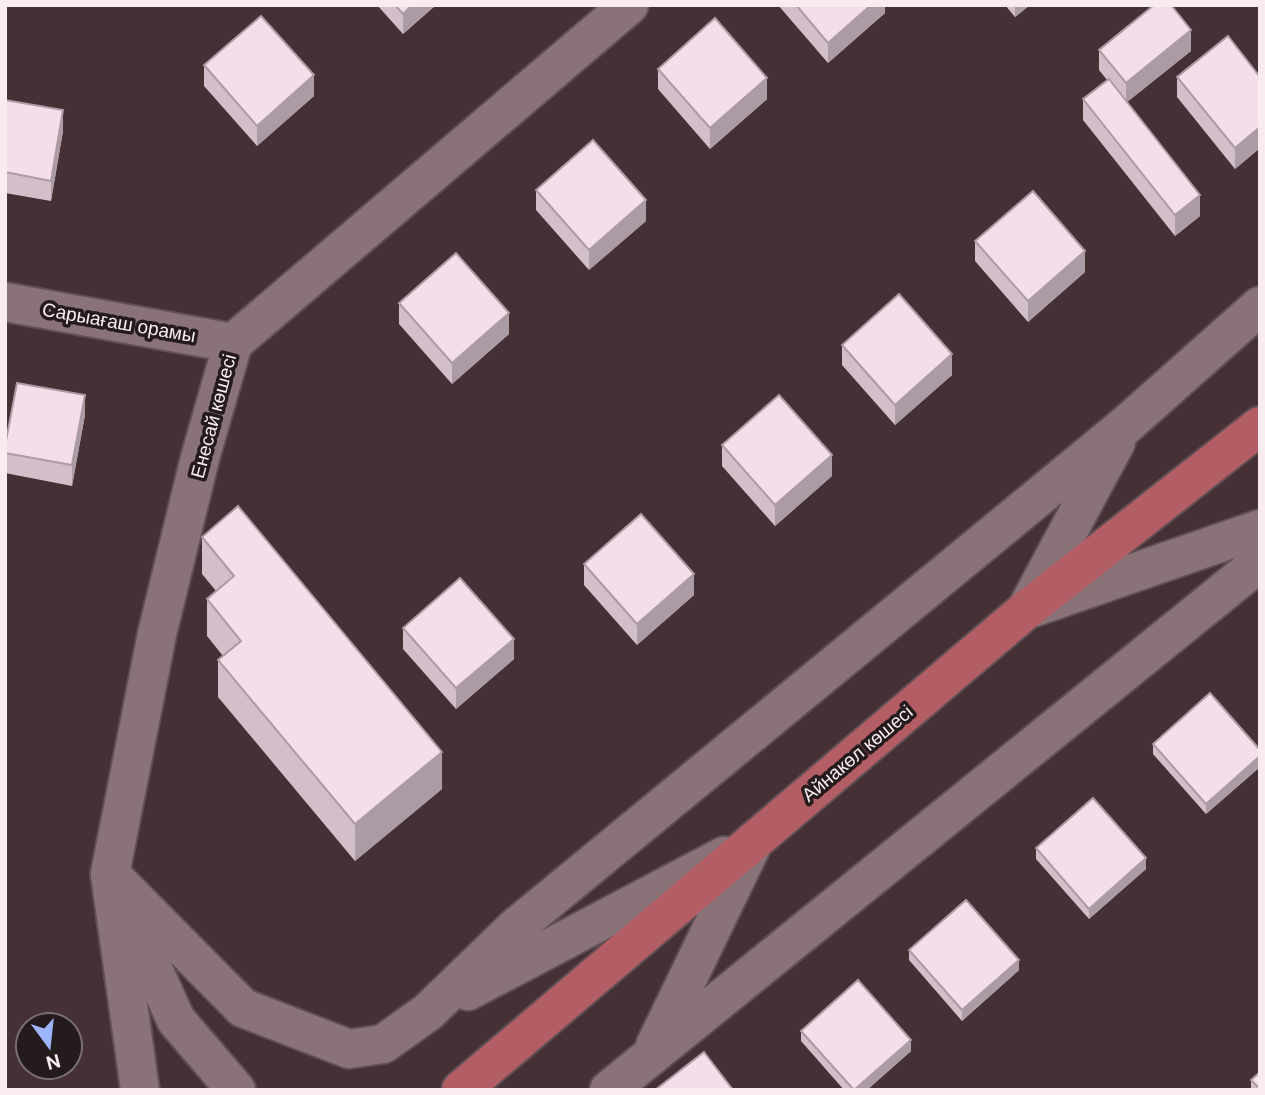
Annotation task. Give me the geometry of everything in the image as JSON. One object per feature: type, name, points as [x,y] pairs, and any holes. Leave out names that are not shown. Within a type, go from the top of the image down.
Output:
[{"type":"main road","name":"Айнакөл көшесі","points":[[461,1090],[1027,610],[1260,426]]},
{"type":"street","name":"Енесай көшесі","points":[[140,1090],[110,874],[157,634],[200,458],[233,342],[629,5]]},
{"type":"street","name":"Сарыағаш орамы","points":[[5,302],[233,342]]},
{"type":"street","points":[[428,1012],[516,927],[1126,425],[1260,306]]},
{"type":"street","points":[[1027,610],[1126,425]]},
{"type":"street","points":[[1027,610],[1260,529]]},
{"type":"street","points":[[609,1090],[1260,562]]},
{"type":"street","points":[[110,874],[243,1008],[349,1049],[383,1044],[428,1012],[754,841]]},
{"type":"street","points":[[652,1054],[754,841]]},
{"type":"street","points":[[110,874],[176,1020],[236,1090]]},
{"type":"building","points":[[395,5],[412,5],[403,14]]},
{"type":"building","points":[[796,5],[871,5],[828,43]]},
{"type":"building","points":[[1154,5],[1171,5],[1191,30],[1126,83],[1099,50]]},
{"type":"building","points":[[261,16],[314,75],[257,126],[204,65]]},
{"type":"building","points":[[715,18],[767,78],[710,128],[658,69]]},
{"type":"building","points":[[1228,36],[1260,77],[1260,127],[1235,148],[1177,77]]},
{"type":"building","points":[[1109,79],[1200,195],[1175,215],[1083,99]]},
{"type":"building","points":[[5,100],[63,110],[51,181],[5,172]]},
{"type":"building","points":[[593,140],[646,200],[589,250],[536,190]]},
{"type":"building","points":[[1033,191],[1085,251],[1028,301],[975,241]]},
{"type":"building","points":[[456,253],[509,313],[452,363],[399,303]]},
{"type":"building","points":[[899,294],[952,354],[895,405],[842,345]]},
{"type":"building","points":[[17,383],[85,395],[72,465],[5,453]]},
{"type":"building","points":[[779,395],[832,455],[775,505],[722,445]]},
{"type":"building","points":[[238,506],[442,752],[355,824],[218,660],[241,641],[207,599],[234,576],[202,537]]},
{"type":"building","points":[[641,514],[694,574],[637,624],[584,564]]},
{"type":"building","points":[[460,578],[514,639],[456,688],[403,628]]},
{"type":"building","points":[[1210,693],[1260,750],[1260,756],[1206,804],[1153,744]]},
{"type":"building","points":[[1093,798],[1146,858],[1089,909],[1036,848]]},
{"type":"building","points":[[966,900],[1019,960],[962,1010],[909,950]]},
{"type":"building","points":[[858,980],[911,1040],[854,1090],[801,1031]]},
{"type":"building","points":[[704,1052],[733,1090],[655,1090]]},
{"type":"building","points":[[1260,1072],[1260,1089],[1251,1080]]}]
